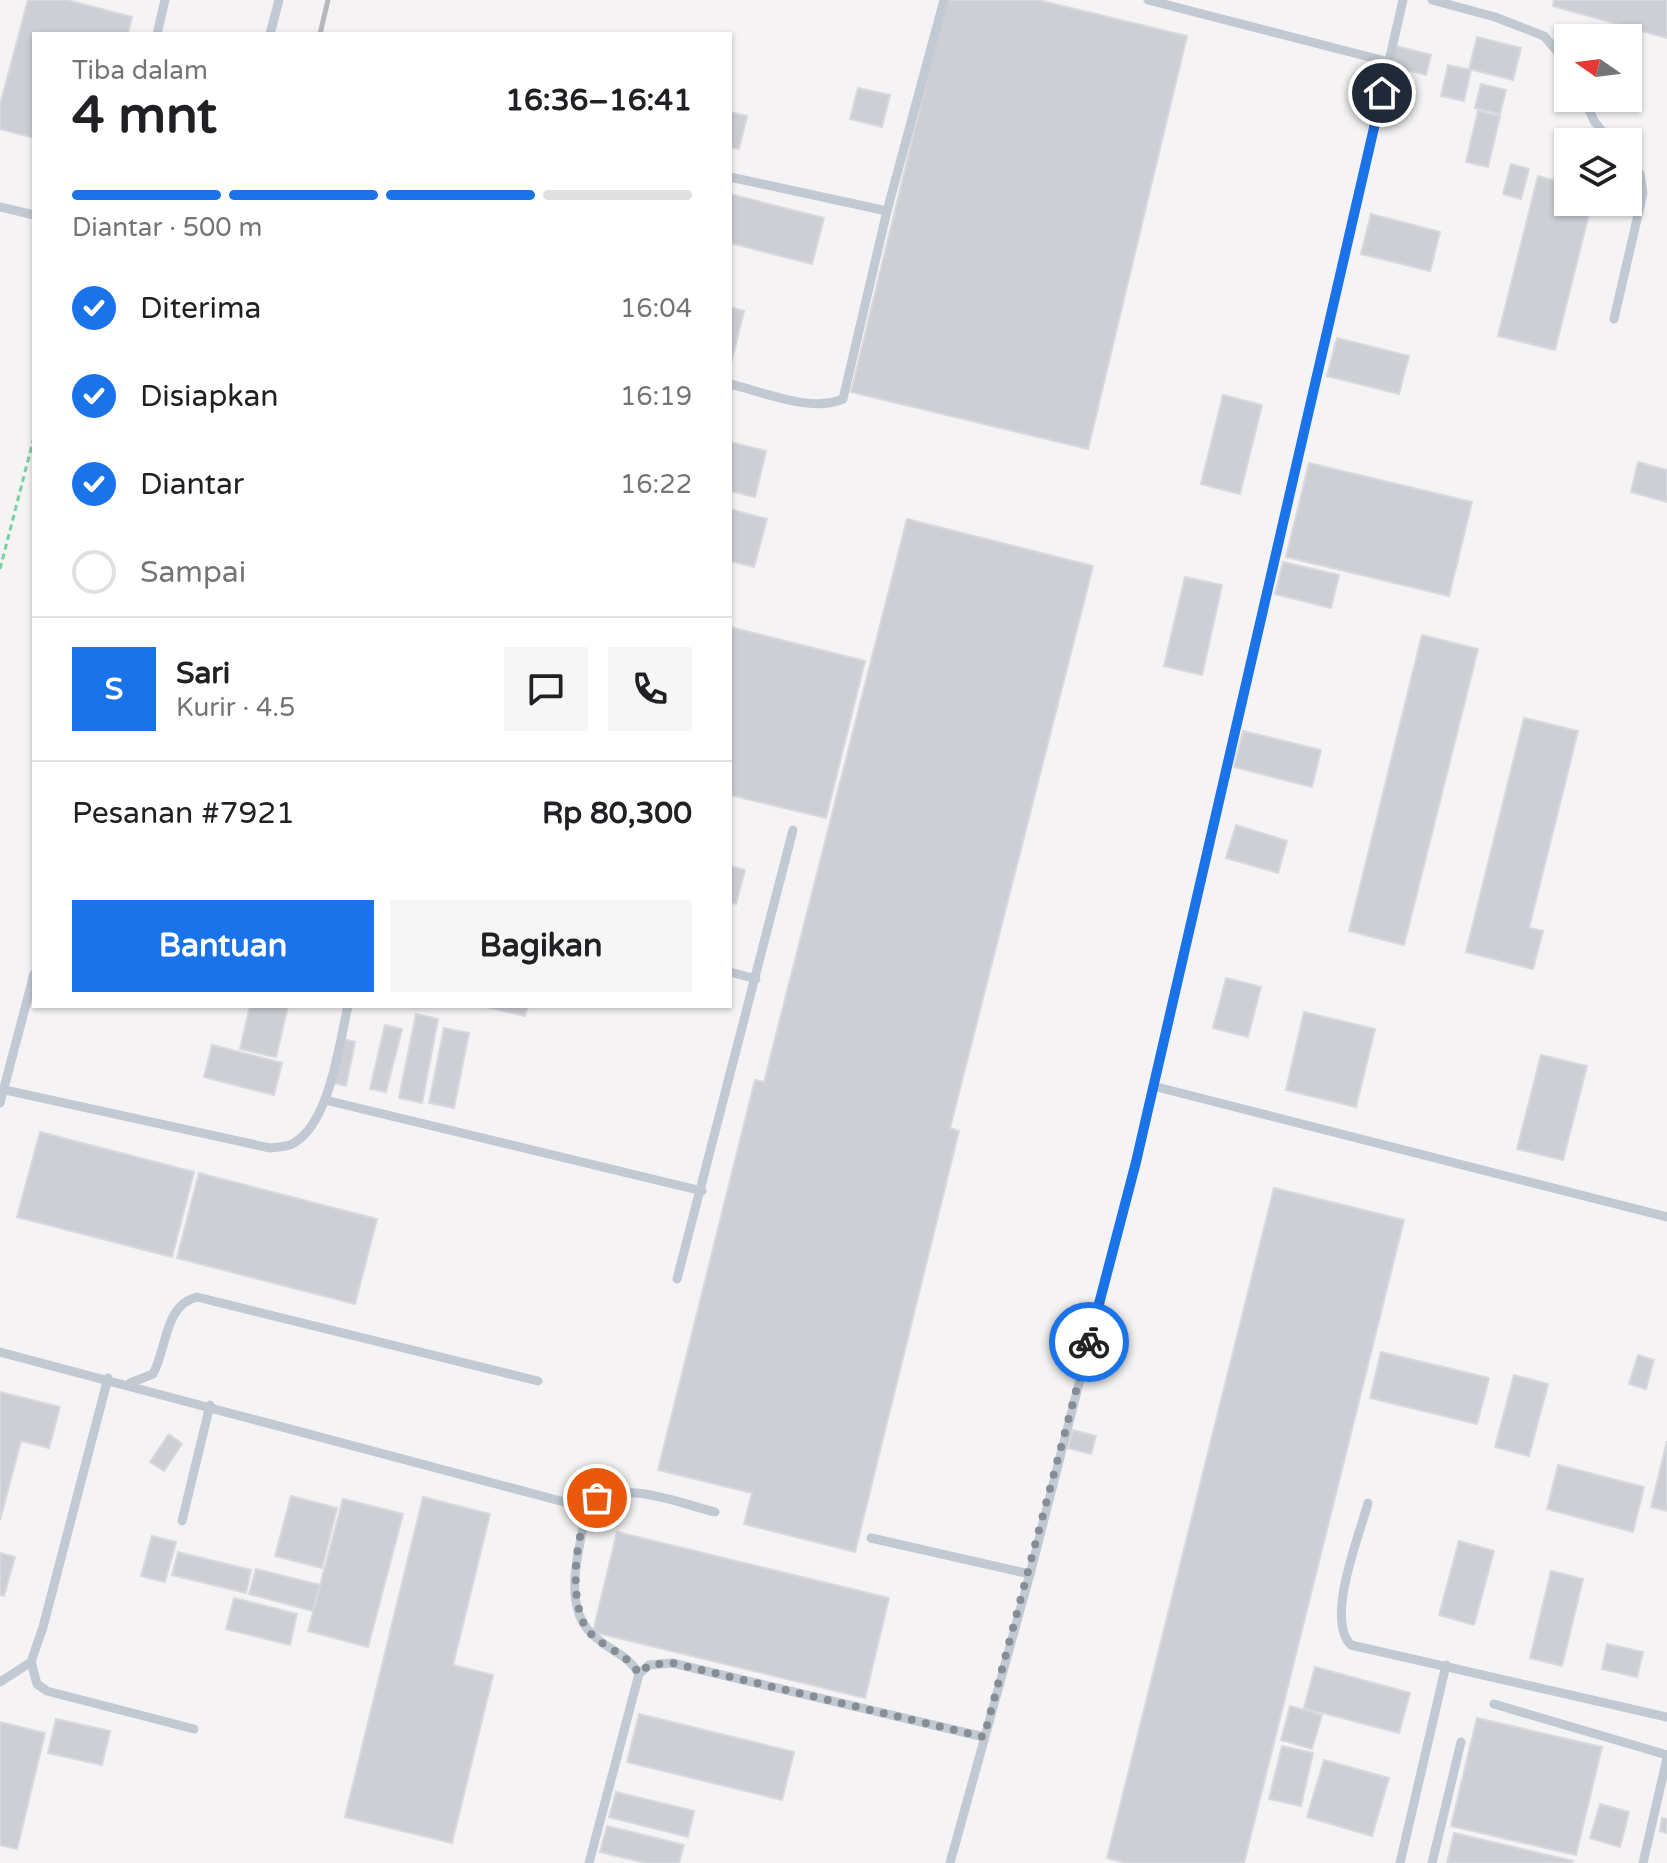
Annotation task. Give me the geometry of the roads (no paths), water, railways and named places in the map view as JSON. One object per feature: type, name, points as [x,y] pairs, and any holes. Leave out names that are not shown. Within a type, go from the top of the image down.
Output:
[{"type":"lane","points":[[157,32],[165,0]]},
{"type":"lane","points":[[271,32],[279,0]]},
{"type":"lane","points":[[732,384],[807,403],[828,405],[843,399],[887,211],[944,0]]},
{"type":"lane","points":[[1148,0],[1389,62]]},
{"type":"lane","points":[[950,1863],[1030,1574],[1153,1086],[1403,0]]},
{"type":"lane","points":[[1432,0],[1544,36],[1554,48]]},
{"type":"lane","points":[[732,177],[887,211]]},
{"type":"lane","points":[[0,207],[32,215]]},
{"type":"lane","points":[[1614,319],[1638,216]]},
{"type":"lane","points":[[677,1279],[793,830]]},
{"type":"lane","points":[[732,973],[756,979]]},
{"type":"lane","points":[[0,1103],[32,981]]},
{"type":"lane","points":[[2,1089],[270,1148],[293,1144],[309,1131],[325,1100],[348,1008]]},
{"type":"lane","points":[[1153,1086],[1667,1217]]},
{"type":"lane","points":[[325,1100],[702,1191]]},
{"type":"lane","points":[[130,1383],[153,1374],[173,1315],[186,1300],[197,1297],[538,1381]]},
{"type":"lane","points":[[0,1352],[130,1383],[587,1508]]},
{"type":"lane","points":[[108,1378],[43,1627],[31,1662],[37,1684],[47,1691],[194,1729]]},
{"type":"lane","points":[[182,1521],[210,1405]]},
{"type":"lane","points":[[639,1674],[624,1655],[590,1633],[579,1613],[575,1588],[587,1508],[597,1498],[622,1492],[715,1512]]},
{"type":"lane","points":[[1368,1503],[1339,1613],[1344,1638],[1351,1645],[1667,1717]]},
{"type":"lane","points":[[871,1538],[1030,1574]]},
{"type":"lane","points":[[0,1682],[31,1662]]},
{"type":"lane","points":[[589,1863],[639,1674],[649,1665],[672,1663],[984,1737]]},
{"type":"lane","points":[[1400,1863],[1446,1665]]},
{"type":"lane","points":[[1494,1704],[1667,1757],[1643,1863]]},
{"type":"lane","points":[[1432,1863],[1461,1742]]},
{"type":"railway","points":[[320,32],[328,0]]}]
